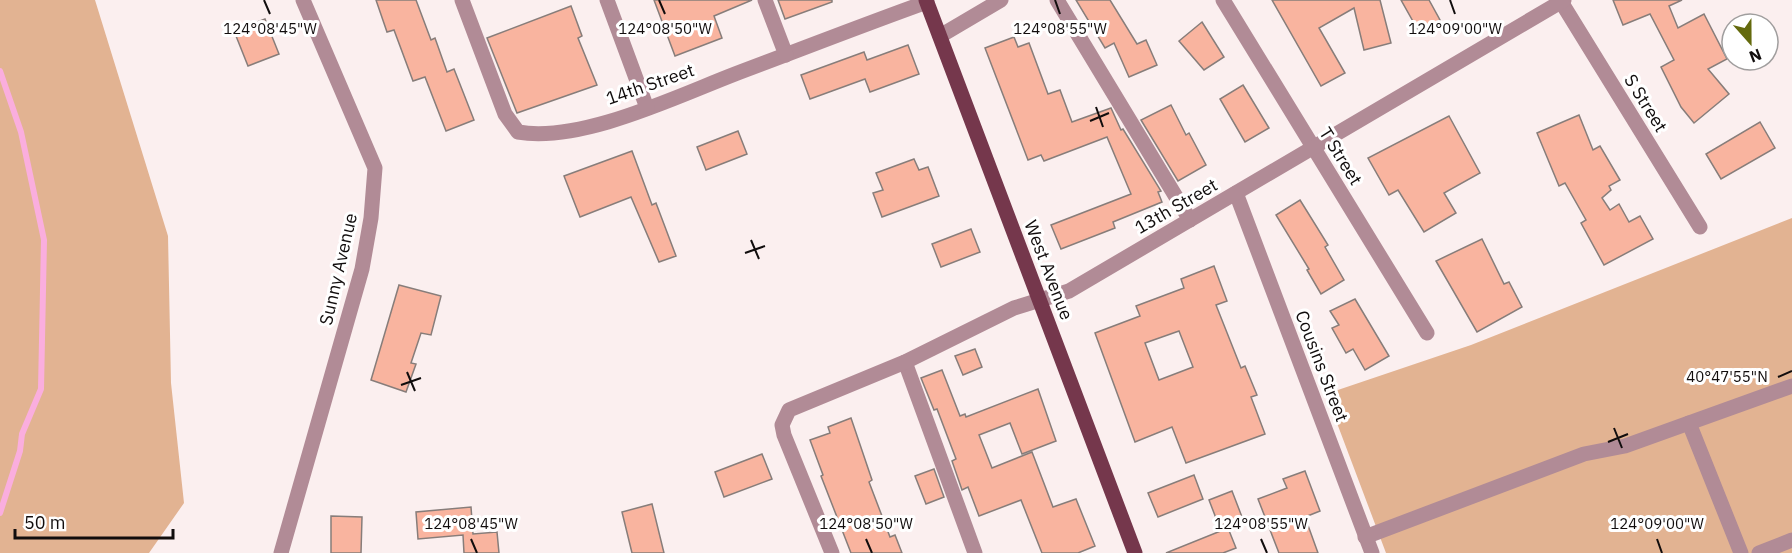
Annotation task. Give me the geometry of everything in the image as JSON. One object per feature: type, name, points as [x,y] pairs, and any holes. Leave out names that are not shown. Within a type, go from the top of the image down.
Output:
[{"type":"main road","name":"West Avenue","points":[[927,1],[1135,553]]},
{"type":"street","name":"Sunny Avenue","points":[[281,553],[362,268],[371,218],[375,168],[303,0]]},
{"type":"street","name":"14th Street","points":[[462,0],[505,114],[518,132],[535,135],[557,134],[647,108],[927,1]]},
{"type":"street","points":[[607,0],[647,108]]},
{"type":"street","points":[[765,0],[786,55]]},
{"type":"street","points":[[940,36],[1001,0]]},
{"type":"street","points":[[1057,0],[1190,220]]},
{"type":"street","name":"T Street","points":[[1223,0],[1427,333]]},
{"type":"street","name":"13th Street","points":[[831,553],[784,435],[782,425],[789,410],[905,362],[1014,308],[1040,302],[1070,291],[1562,1]]},
{"type":"street","name":"S Street","points":[[1562,1],[1700,227]]},
{"type":"street","name":"Cousins Street","points":[[1236,193],[1372,553]]},
{"type":"street","points":[[905,362],[975,553]]},
{"type":"street","points":[[1365,537],[1584,454],[1625,446],[1792,386]]},
{"type":"street","points":[[1689,423],[1741,553]]},
{"type":"street","points":[[1759,553],[1792,540]]},
{"type":"shaded area","points":[[0,0],[95,0],[168,236],[171,383],[184,503],[149,553],[0,553]]},
{"type":"shaded area","points":[[1792,218],[1792,553],[1386,553],[1326,394],[1471,345]]},
{"type":"building","points":[[376,0],[416,0],[431,40],[435,38],[447,72],[454,69],[474,120],[446,131],[425,77],[413,81],[394,30],[387,32]]},
{"type":"building","points":[[654,0],[752,0],[714,16],[722,38],[675,56]]},
{"type":"building","points":[[778,0],[832,0],[832,2],[785,19]]},
{"type":"building","points":[[1076,0],[1110,0],[1137,44],[1146,40],[1157,65],[1129,77],[1114,43],[1105,48]]},
{"type":"building","points":[[1272,0],[1380,0],[1391,43],[1364,50],[1354,8],[1319,28],[1345,73],[1321,86]]},
{"type":"building","points":[[1401,0],[1429,0],[1440,20],[1419,32]]},
{"type":"building","points":[[1613,0],[1682,0],[1669,6],[1678,28],[1704,14],[1720,45],[1720,63],[1708,69],[1729,94],[1694,123],[1681,107],[1661,67],[1674,60],[1650,14],[1623,25]]},
{"type":"building","points":[[571,6],[582,36],[578,38],[597,85],[517,113],[487,38]]},
{"type":"building","points":[[265,19],[279,54],[248,66],[234,31]]},
{"type":"building","points":[[1202,22],[1224,57],[1204,70],[1179,41]]},
{"type":"building","points":[[1014,37],[1018,47],[1029,43],[1048,94],[1060,90],[1072,122],[1111,108],[1121,130],[1123,129],[1161,191],[1158,192],[1162,202],[1113,222],[1115,228],[1061,249],[1051,225],[1131,194],[1107,137],[1044,161],[1041,155],[1028,160],[985,48]]},
{"type":"building","points":[[908,45],[919,74],[870,92],[865,79],[810,99],[801,75],[864,52],[867,60]]},
{"type":"building","points":[[1243,85],[1269,128],[1245,142],[1220,99]]},
{"type":"building","points":[[1171,105],[1186,135],[1189,133],[1206,165],[1178,181],[1141,120]]},
{"type":"building","points":[[1579,115],[1593,150],[1600,146],[1620,180],[1609,186],[1611,190],[1602,198],[1610,210],[1619,204],[1629,222],[1640,216],[1653,239],[1604,265],[1581,223],[1586,220],[1565,183],[1559,186],[1537,133]]},
{"type":"building","points":[[1449,116],[1480,173],[1444,193],[1456,213],[1424,232],[1398,190],[1389,195],[1368,158]]},
{"type":"building","points":[[1760,122],[1775,148],[1721,179],[1706,154]]},
{"type":"building","points":[[738,131],[747,154],[706,170],[697,147]]},
{"type":"building","points":[[632,151],[652,205],[656,203],[676,256],[659,262],[631,197],[580,217],[564,176]]},
{"type":"building","points":[[914,159],[919,170],[928,167],[939,196],[882,217],[873,193],[883,190],[876,173]]},
{"type":"building","points":[[1300,200],[1328,245],[1325,247],[1344,280],[1321,294],[1307,270],[1309,269],[1276,215]]},
{"type":"building","points":[[971,229],[980,252],[941,267],[932,244]]},
{"type":"building","points":[[1482,239],[1504,284],[1509,282],[1522,307],[1477,332],[1436,261]]},
{"type":"building","points":[[1214,266],[1227,301],[1216,305],[1241,368],[1245,366],[1257,395],[1251,397],[1265,434],[1186,463],[1172,427],[1135,442],[1095,333],[1140,316],[1136,306],[1184,288],[1181,279]],"holes":[[[1179,331],[1193,367],[1159,380],[1145,343]]]},
{"type":"building","points":[[399,285],[441,296],[431,335],[421,333],[411,363],[416,364],[406,392],[371,380]]},
{"type":"building","points":[[1355,299],[1389,356],[1365,370],[1353,349],[1346,353],[1332,328],[1339,325],[1330,311]]},
{"type":"building","points":[[975,349],[982,367],[963,375],[955,356]]},
{"type":"building","points":[[942,370],[960,416],[965,414],[966,417],[1038,389],[1056,441],[1022,454],[1010,423],[979,435],[992,468],[1032,452],[1053,507],[1076,499],[1095,546],[1078,553],[1042,553],[1021,500],[979,516],[968,487],[962,490],[952,461],[956,459],[937,409],[934,410],[921,378]]},
{"type":"building","points":[[851,418],[872,480],[869,482],[890,537],[895,535],[902,553],[851,553],[821,476],[823,475],[810,440],[830,433],[828,427]]},
{"type":"building","points":[[762,454],[772,479],[724,497],[715,472]]},
{"type":"building","points":[[934,469],[944,497],[926,504],[915,476]]},
{"type":"building","points":[[1305,471],[1320,511],[1305,517],[1318,553],[1279,553],[1258,499],[1287,488],[1283,479]]},
{"type":"building","points":[[1194,475],[1203,499],[1158,517],[1148,493]]},
{"type":"building","points":[[1232,491],[1242,517],[1219,526],[1209,500]]},
{"type":"building","points":[[652,504],[664,553],[632,553],[622,512]]},
{"type":"building","points":[[471,507],[473,534],[497,532],[499,553],[464,553],[463,535],[418,539],[416,512]]},
{"type":"building","points":[[331,516],[362,517],[361,553],[331,553]]},
{"type":"building","points":[[1228,528],[1236,548],[1223,553],[1166,553]]},
{"type":"waterway","points":[[0,71],[21,132],[44,240],[41,389],[22,434],[20,451],[0,513]]}]
